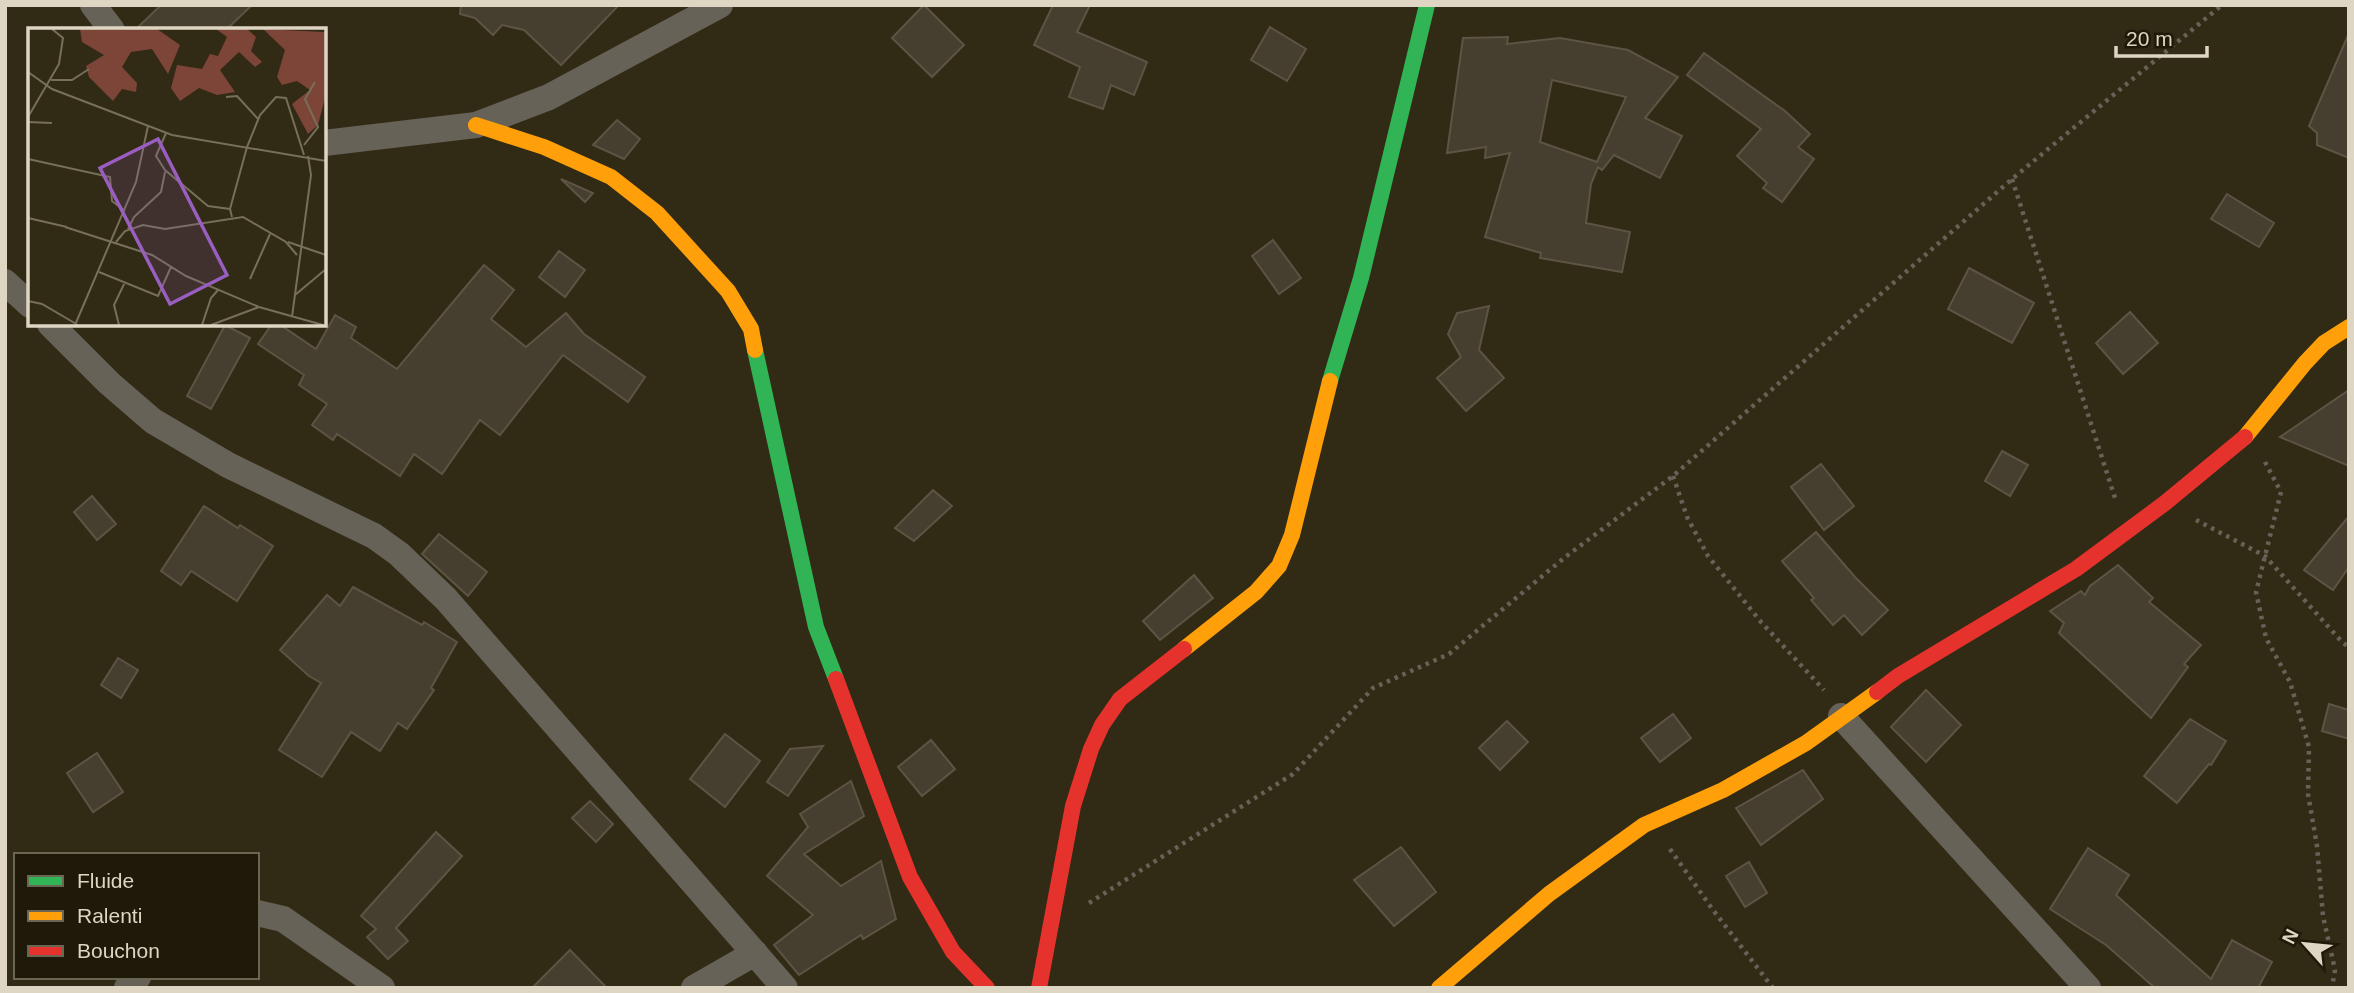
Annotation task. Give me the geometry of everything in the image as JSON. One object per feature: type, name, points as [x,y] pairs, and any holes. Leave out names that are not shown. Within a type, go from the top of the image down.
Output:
[{"type":"street","points":[[93,5],[110,28]]},
{"type":"street","points":[[326,143],[476,125],[549,97],[719,5]]},
{"type":"street","points":[[1040,988],[1073,806],[1091,749],[1102,725],[1120,699],[1256,592],[1279,566],[1292,535],[1331,378],[1362,278],[1427,5]]},
{"type":"street","points":[[476,125],[544,147],[611,177],[657,213],[728,291],[751,329],[816,627],[910,877],[953,952],[987,988]]},
{"type":"street","points":[[5,282],[28,302]]},
{"type":"street","points":[[52,326],[109,383],[153,421],[228,465],[374,536],[399,554],[446,599],[785,988]]},
{"type":"street","points":[[1439,988],[1549,894],[1644,825],[1723,790],[1806,743],[1898,676],[2076,569],[2165,503],[2250,433],[2305,363],[2324,343],[2349,327]]},
{"type":"street","points":[[1841,716],[2088,988]]},
{"type":"street","points":[[259,913],[283,919],[382,988]]},
{"type":"street","points":[[694,988],[755,953]]},
{"type":"path","points":[[1050,928],[1293,774],[1373,688],[1449,654],[1564,558],[1673,476],[2012,178],[2222,5]]},
{"type":"path","points":[[2012,178],[2126,532]]},
{"type":"path","points":[[2250,433],[2281,492],[2256,592],[2266,638],[2290,682],[2309,747],[2308,794],[2317,846],[2323,916],[2335,970],[2332,988]]},
{"type":"path","points":[[1673,476],[1687,517],[1708,556],[1761,622],[1820,684],[1841,716]]},
{"type":"path","points":[[2165,503],[2264,556],[2349,647]]},
{"type":"path","points":[[1653,822],[1681,866],[1773,988]]},
{"type":"building","points":[[161,5],[252,5],[228,28],[137,28]]},
{"type":"building","points":[[461,5],[619,5],[561,65],[524,30],[502,25],[493,35],[475,18],[460,14]]},
{"type":"building","points":[[924,5],[964,45],[932,77],[892,38]]},
{"type":"building","points":[[1053,5],[1090,5],[1077,32],[1147,62],[1134,95],[1111,85],[1103,109],[1069,97],[1080,67],[1034,45]]},
{"type":"building","points":[[1270,27],[1306,49],[1287,81],[1251,60]]},
{"type":"building","points":[[2349,33],[2349,158],[2317,145],[2317,133],[2309,126]]},
{"type":"building","points":[[1508,37],[1507,44],[1560,38],[1628,50],[1678,77],[1645,118],[1682,136],[1660,178],[1614,155],[1602,170],[1598,167],[1591,184],[1586,223],[1630,232],[1622,272],[1540,258],[1541,253],[1485,237],[1510,153],[1485,158],[1486,147],[1447,153],[1463,38]],"holes":[[[1552,80],[1626,97],[1597,162],[1540,142]]]},
{"type":"building","points":[[1704,53],[1785,111],[1810,134],[1798,147],[1814,159],[1782,202],[1763,188],[1767,183],[1737,156],[1761,129],[1687,75]]},
{"type":"building","points":[[617,120],[640,139],[624,159],[593,145]]},
{"type":"building","points":[[561,179],[593,193],[585,202]]},
{"type":"building","points":[[2227,194],[2274,223],[2259,247],[2211,219]]},
{"type":"building","points":[[1273,240],[1301,278],[1279,294],[1252,256]]},
{"type":"building","points":[[559,251],[585,270],[565,297],[539,277]]},
{"type":"building","points":[[484,265],[514,290],[491,319],[526,347],[566,313],[584,334],[645,377],[628,402],[563,355],[500,435],[480,420],[442,474],[414,454],[400,476],[337,434],[333,440],[312,425],[327,404],[299,385],[304,375],[258,344],[271,326],[282,326],[316,349],[335,315],[356,327],[351,338],[397,369]]},
{"type":"building","points":[[1969,268],[2034,303],[2012,343],[1948,309]]},
{"type":"building","points":[[1489,306],[1479,350],[1504,378],[1466,411],[1437,378],[1461,357],[1448,334],[1457,313]]},
{"type":"building","points":[[2130,312],[2158,343],[2123,374],[2096,343]]},
{"type":"building","points":[[224,326],[250,338],[211,409],[187,396]]},
{"type":"building","points":[[2349,390],[2349,466],[2280,437]]},
{"type":"building","points":[[2002,451],[2028,465],[2010,496],[1985,481]]},
{"type":"building","points":[[1821,464],[1854,506],[1824,530],[1791,487]]},
{"type":"building","points":[[933,490],[952,506],[914,541],[895,528]]},
{"type":"building","points":[[92,496],[116,524],[97,540],[74,512]]},
{"type":"building","points":[[204,506],[273,546],[237,601],[191,571],[181,585],[161,571]]},
{"type":"building","points":[[2349,516],[2349,567],[2333,590],[2304,570]]},
{"type":"building","points":[[1816,532],[1888,610],[1862,635],[1844,615],[1833,625],[1782,561]]},
{"type":"building","points":[[439,534],[487,572],[468,596],[422,554]]},
{"type":"building","points":[[2118,565],[2153,598],[2149,602],[2201,645],[2184,664],[2188,667],[2151,718],[2059,633],[2064,623],[2050,611],[2081,591],[2085,595],[2090,586]]},
{"type":"building","points":[[1194,575],[1213,598],[1160,640],[1143,621]]},
{"type":"building","points":[[353,587],[422,625],[424,622],[457,642],[431,688],[434,690],[407,729],[398,723],[380,751],[351,732],[322,777],[279,750],[321,683],[280,650],[327,595],[340,606]]},
{"type":"building","points":[[118,658],[138,670],[121,698],[101,685]]},
{"type":"building","points":[[1926,690],[1961,725],[1926,762],[1891,727]]},
{"type":"building","points":[[2329,704],[2349,710],[2349,739],[2322,731]]},
{"type":"building","points":[[1673,714],[1691,738],[1660,762],[1641,738]]},
{"type":"building","points":[[2190,719],[2226,741],[2211,765],[2209,764],[2177,803],[2144,776]]},
{"type":"building","points":[[1507,721],[1528,742],[1500,770],[1479,748]]},
{"type":"building","points":[[725,734],[760,761],[725,807],[690,779]]},
{"type":"building","points":[[931,740],[955,769],[922,796],[898,767]]},
{"type":"building","points":[[823,746],[788,796],[767,782],[790,749]]},
{"type":"building","points":[[97,753],[123,792],[93,812],[67,773]]},
{"type":"building","points":[[1803,770],[1823,799],[1761,845],[1736,808]]},
{"type":"building","points":[[851,781],[864,816],[804,854],[841,886],[881,861],[896,919],[863,939],[861,935],[799,975],[774,945],[813,915],[767,876],[808,827],[800,814]]},
{"type":"building","points":[[590,801],[613,824],[596,842],[572,818]]},
{"type":"building","points":[[436,832],[462,856],[396,928],[408,941],[388,959],[367,937],[376,929],[361,916]]},
{"type":"building","points":[[1401,847],[1436,892],[1394,926],[1354,880]]},
{"type":"building","points":[[2088,848],[2129,875],[2116,895],[2211,979],[2232,940],[2272,962],[2258,988],[2155,988],[2106,945],[2050,909]]},
{"type":"building","points":[[1749,862],[1767,893],[1745,907],[1726,876]]},
{"type":"building","points":[[570,950],[607,988],[532,988]]},
{"type":"traffic: fast","points":[[1330,381],[1361,278],[1427,5]]},
{"type":"traffic: fast","points":[[755,350],[816,627],[836,679]]},
{"type":"traffic: slow","points":[[476,125],[544,147],[611,177],[657,213],[728,291],[751,329],[755,350]]},
{"type":"traffic: slow","points":[[2245,437],[2305,363],[2324,343],[2349,327]]},
{"type":"traffic: slow","points":[[1184,649],[1256,592],[1279,566],[1292,535],[1330,381]]},
{"type":"traffic: slow","points":[[1439,988],[1549,894],[1644,825],[1723,790],[1806,743],[1877,692]]},
{"type":"traffic: jam","points":[[1877,692],[1898,676],[2076,569],[2165,503],[2245,437]]},
{"type":"traffic: jam","points":[[1039,988],[1073,806],[1091,749],[1102,725],[1120,699],[1184,649]]},
{"type":"traffic: jam","points":[[836,679],[910,877],[953,952],[987,988]]}]
